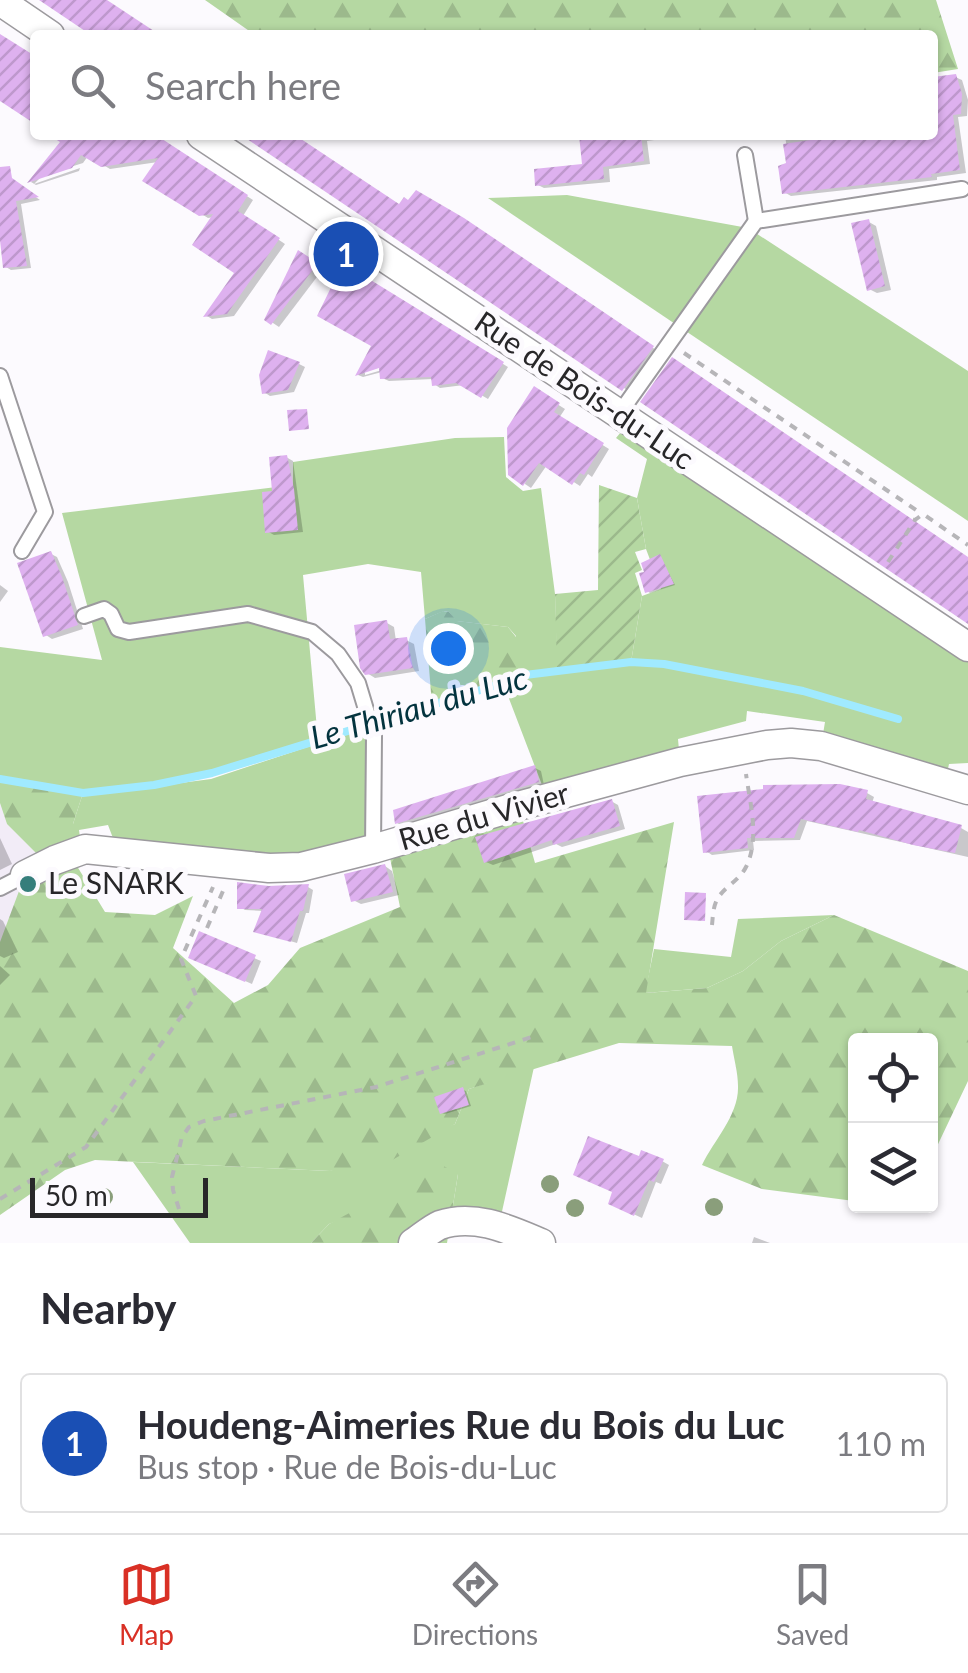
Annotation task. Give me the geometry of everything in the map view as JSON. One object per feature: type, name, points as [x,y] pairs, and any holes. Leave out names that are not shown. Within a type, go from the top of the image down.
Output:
[{"type":"street","points":[[0,2],[42,30]]},
{"type":"street","name":"Rue de Bois-du-Luc","points":[[209,140],[968,646]]},
{"type":"street","name":"Rue du Vivier","points":[[26,875],[85,849],[269,868],[301,866],[680,762],[790,743],[821,746],[968,790]]},
{"type":"street","points":[[413,1243],[439,1226],[473,1222],[498,1225],[542,1243]]},
{"type":"lane","points":[[620,414],[756,221],[746,155]]},
{"type":"lane","points":[[756,221],[962,189]]},
{"type":"lane","points":[[0,376],[46,512],[22,551]]},
{"type":"lane","points":[[84,616],[104,609],[112,614],[118,629],[129,632],[248,614],[312,632],[338,654],[358,682],[368,712],[374,736],[373,849]]},
{"type":"lane","name":"Rue du Vivier","points":[[0,888],[26,875]]},
{"type":"path","points":[[669,342],[916,510],[915,520]]},
{"type":"path","points":[[875,584],[922,514],[968,545]]},
{"type":"path","points":[[712,926],[715,904],[746,866],[752,846],[743,750]]},
{"type":"path","points":[[207,928],[224,889],[226,863]]},
{"type":"path","points":[[0,1199],[86,1147],[196,996],[181,960],[226,863]]},
{"type":"path","points":[[178,1209],[172,1176],[182,1137],[189,1127],[204,1120],[376,1087],[538,1035]]},
{"type":"shaded area","points":[[0,803],[7,824],[37,854],[0,985]]},
{"type":"green space","points":[[205,0],[936,0],[958,69],[938,72],[938,30],[248,30]]},
{"type":"green space","points":[[567,195],[748,228],[968,371],[968,521],[488,198]]},
{"type":"green space","points":[[630,421],[968,647],[968,763],[949,764],[945,783],[821,746],[825,722],[747,711],[746,721],[678,739],[680,762],[547,798],[503,683],[516,676],[516,636],[508,627],[456,621],[444,611],[425,619],[421,572],[368,564],[303,575],[318,740],[212,773],[154,785],[83,793],[25,785],[0,777],[0,647],[102,660],[62,513],[293,485],[293,462],[455,438],[504,437],[506,477],[523,491],[541,488],[555,594],[558,670],[631,662],[642,596],[661,589],[646,549],[637,498],[647,459],[616,438]]},
{"type":"green space","points":[[599,485],[637,498],[646,549],[635,552],[642,570],[635,573],[642,596],[631,662],[557,670],[555,594],[598,590]]},
{"type":"green space","points":[[443,611],[457,621],[508,627],[516,637],[517,676],[432,705],[425,619]]},
{"type":"green space","points":[[367,730],[369,844],[316,858],[116,846],[108,825],[79,830],[81,845],[37,854],[7,824],[73,824],[82,796],[211,779]]},
{"type":"green space","points":[[0,779],[83,793],[73,824],[7,824],[0,803]]},
{"type":"green space","points":[[521,814],[535,863],[674,822],[646,993],[707,988],[743,971],[781,941],[834,915],[968,971],[968,1081],[938,1144],[938,1033],[848,1033],[848,1200],[762,1189],[702,1165],[737,1097],[732,1046],[619,1043],[469,1089],[455,1124],[387,1163],[330,1171],[95,1160],[65,1170],[0,1215],[0,942],[25,875],[69,853],[105,912],[155,915],[193,896],[173,948],[234,1003],[268,985],[300,948],[400,907],[389,853]]},
{"type":"green space","points":[[834,915],[781,941],[743,971],[707,988],[645,993],[654,949],[731,957],[738,919]]},
{"type":"green space","points":[[534,1067],[499,1225],[450,1224],[458,1174],[329,1224],[311,1243],[190,1243],[133,1162],[330,1171],[455,1124],[469,1089]]},
{"type":"green space","points":[[440,1164],[458,1174],[447,1243],[311,1243],[329,1224]]},
{"type":"building","points":[[39,0],[107,0],[152,30],[84,30]]},
{"type":"building","points":[[0,34],[30,53],[30,121],[0,101]]},
{"type":"building","points":[[956,74],[962,94],[961,114],[953,115],[960,170],[931,174],[932,177],[782,194],[778,166],[786,163],[783,144],[811,140],[938,140],[938,76]]},
{"type":"building","points":[[57,140],[164,140],[248,195],[238,211],[280,238],[227,314],[203,317],[234,273],[192,245],[213,214],[199,216],[142,181],[158,158],[101,167],[81,155],[72,168],[27,183],[60,142]]},
{"type":"building","points":[[248,140],[303,140],[399,204],[416,190],[464,218],[654,346],[622,391]]},
{"type":"building","points":[[580,140],[642,140],[644,161],[603,167],[604,179],[535,186],[534,169],[582,164]]},
{"type":"building","points":[[10,166],[12,178],[39,197],[16,201],[27,266],[3,268],[0,167]]},
{"type":"building","points":[[869,219],[885,286],[867,291],[851,223]]},
{"type":"building","points":[[298,250],[318,263],[271,325],[264,320]]},
{"type":"building","points":[[343,263],[504,362],[481,398],[456,383],[432,386],[431,377],[380,379],[379,368],[355,376],[371,346],[317,316]]},
{"type":"building","points":[[268,350],[300,362],[288,390],[262,394],[259,375]]},
{"type":"building","points":[[672,357],[968,557],[968,624],[640,402]]},
{"type":"building","points":[[534,386],[560,403],[554,412],[604,443],[584,475],[580,473],[572,485],[539,463],[523,486],[508,475],[507,428]]},
{"type":"building","points":[[307,409],[309,429],[289,431],[287,410]]},
{"type":"building","points":[[287,455],[298,530],[265,533],[262,492],[272,491],[269,457]]},
{"type":"building","points":[[51,551],[78,625],[43,637],[17,563]]},
{"type":"building","points":[[660,554],[674,584],[645,593],[639,573],[644,572],[641,563]]},
{"type":"building","points":[[387,620],[390,639],[407,637],[413,668],[365,675],[360,668],[354,625]]},
{"type":"building","points":[[535,765],[539,782],[395,824],[393,810]]},
{"type":"building","points":[[840,784],[868,790],[866,799],[962,825],[955,853],[801,819],[794,838],[747,838],[748,848],[703,853],[697,796],[763,789],[763,785]]},
{"type":"building","points":[[612,799],[620,826],[553,845],[552,840],[484,863],[475,837]]},
{"type":"building","points":[[385,864],[393,892],[351,902],[344,874]]},
{"type":"building","points":[[237,882],[269,886],[309,884],[291,942],[253,932],[262,909],[237,909]]},
{"type":"building","points":[[685,892],[706,893],[705,921],[684,920]]},
{"type":"building","points":[[199,931],[256,955],[245,982],[188,958]]},
{"type":"building","points":[[463,1087],[469,1105],[440,1114],[434,1097]]},
{"type":"building","points":[[588,1136],[639,1156],[641,1150],[664,1159],[654,1182],[649,1180],[634,1216],[608,1204],[612,1192],[573,1175]]},
{"type":"waterway","name":"Le Thiriau du Luc","points":[[0,779],[83,793],[154,785],[212,773],[517,676],[631,662],[664,664],[803,691],[898,719]]},
{"type":"place","name":"Houdeng-Aimeries Rue du Bois du Luc","points":[[346,254]]},
{"type":"place","name":"Le SNARK","points":[[28,884]]}]
